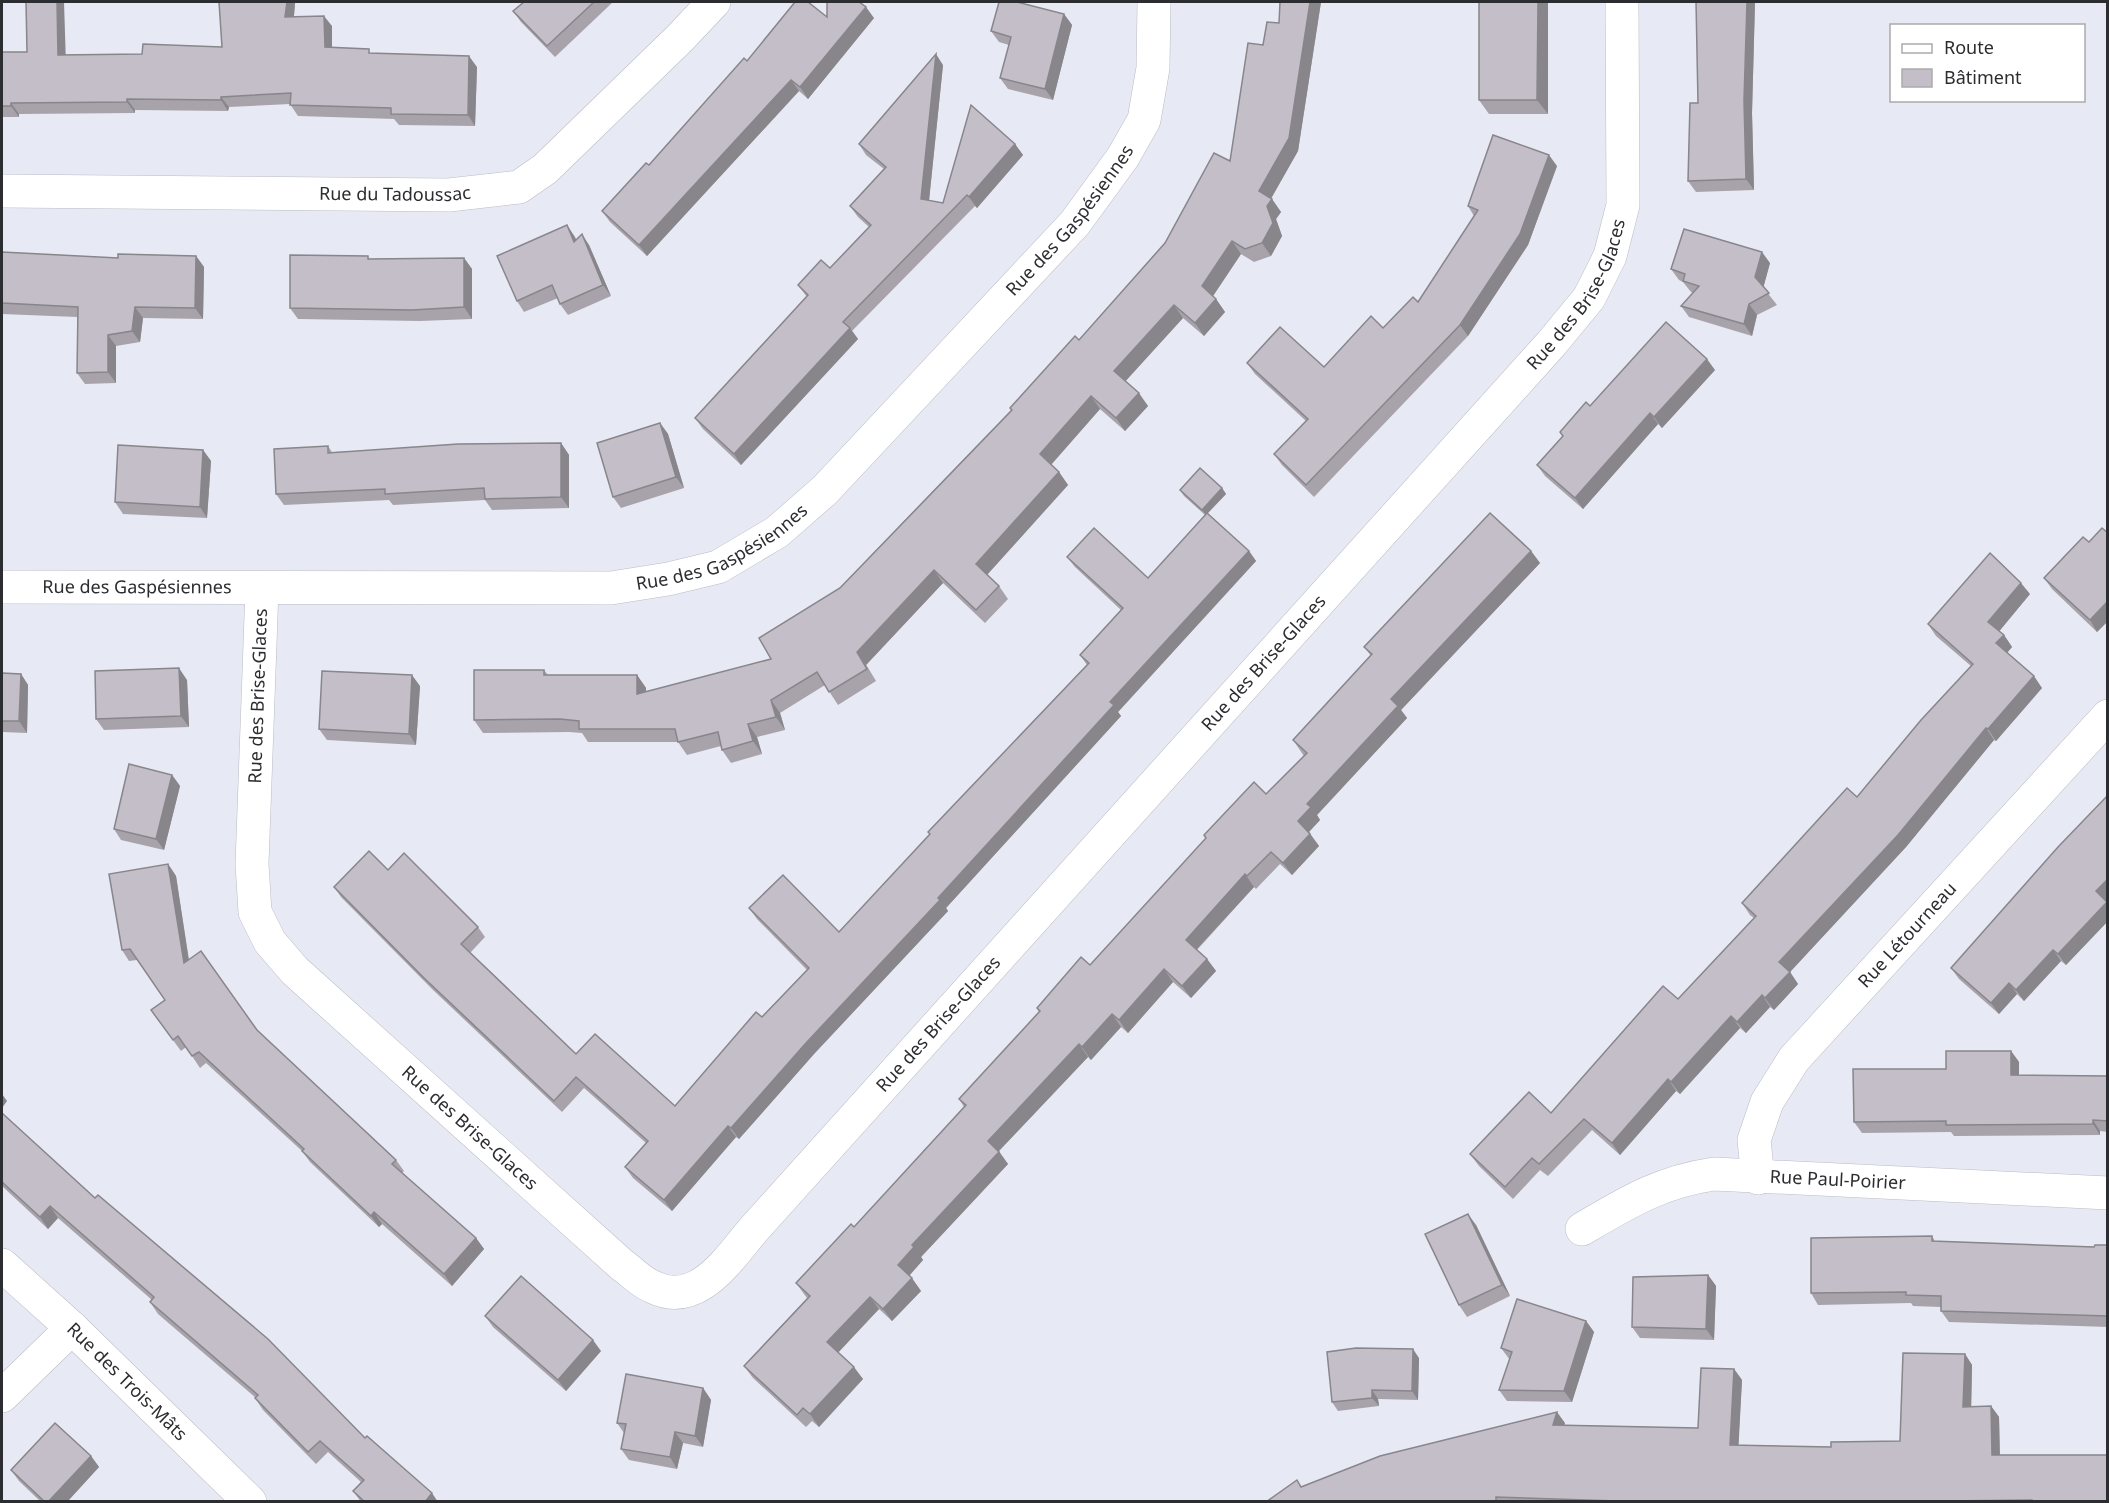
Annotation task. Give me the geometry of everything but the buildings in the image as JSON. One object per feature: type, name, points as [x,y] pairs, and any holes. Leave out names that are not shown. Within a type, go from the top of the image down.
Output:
[{"type":"street","name":"Rue du Tadoussac","points":[[2,191],[449,195],[519,187],[545,169],[714,2]]},
{"type":"street","name":"Rue des Gaspésiennes","points":[[2,587],[611,588],[668,579],[718,567],[777,532],[825,490],[1075,223],[1124,156],[1144,120],[1153,68],[1154,2]]},
{"type":"street","name":"Rue des Brise-Glaces","points":[[262,589],[252,864],[255,912],[270,942],[295,971],[622,1265],[653,1288],[684,1293],[713,1278],[754,1229],[1551,344],[1589,298],[1610,256],[1623,205],[1622,2]]},
{"type":"street","name":"Rue Létourneau","points":[[1758,1178],[1754,1140],[1767,1102],[1794,1059],[2108,716]]},
{"type":"street","name":"Rue Paul-Poirier","points":[[1582,1229],[1641,1195],[1681,1179],[1714,1174],[1758,1178],[2108,1193]]},
{"type":"street","name":"Rue des Trois-Mâts","points":[[2,1265],[72,1328],[250,1502]]},
{"type":"street","points":[[2,1396],[72,1328]]}]
